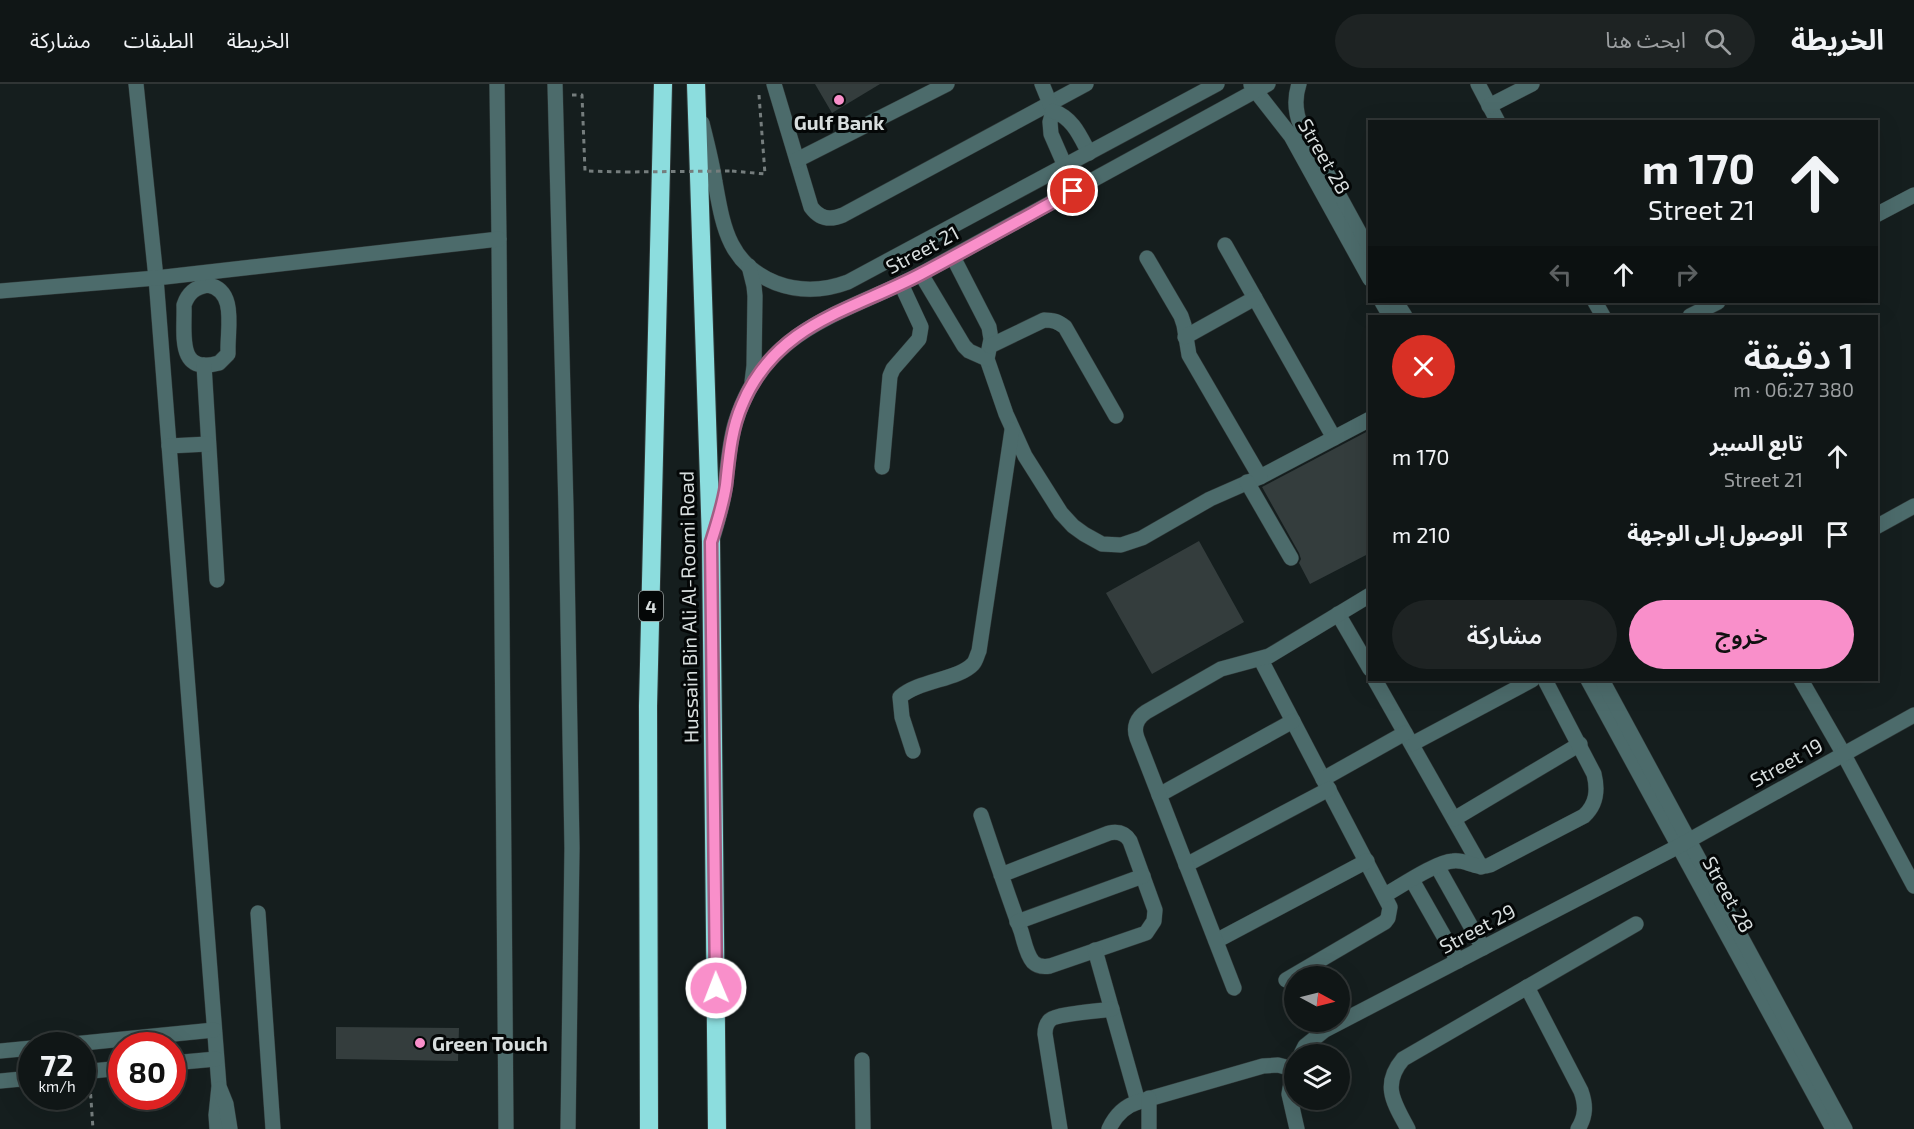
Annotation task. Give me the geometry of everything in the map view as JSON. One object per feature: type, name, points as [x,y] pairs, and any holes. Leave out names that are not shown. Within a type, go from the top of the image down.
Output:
[{"type":"highway","name":"Hussain Bin Ali Al-Roomi Road","points":[[650,1129],[649,694],[663,84]]},
{"type":"highway","name":"Hussain Bin Ali Al-Roomi Road","points":[[696,84],[711,542],[717,1129]]},
{"type":"street","points":[[136,84],[156,278],[219,1086],[217,1129]]},
{"type":"street","points":[[497,84],[506,1129]]},
{"type":"street","points":[[555,84],[572,848],[568,1129]]},
{"type":"street","points":[[774,84],[811,207],[821,217],[836,218],[1052,107],[1086,84]]},
{"type":"street","points":[[797,160],[947,84]]},
{"type":"street","points":[[1042,84],[1052,107],[1050,122],[1052,134],[1065,166]]},
{"type":"street","name":"Street 21","points":[[696,103],[707,143],[725,232],[739,256],[749,266],[772,281],[804,289],[836,286],[859,276],[1217,84]]},
{"type":"street","name":"Street 28","points":[[1299,84],[1296,107],[1301,126],[1368,248]]},
{"type":"street","points":[[1478,84],[1497,120]]},
{"type":"street","points":[[1490,106],[1532,84]]},
{"type":"street","name":"Street 21","points":[[711,542],[722,504],[735,425],[742,405],[752,385],[778,351],[795,337],[832,314],[872,298],[953,257],[1258,86]]},
{"type":"street","name":"Street 28","points":[[1258,86],[1291,136],[1368,275]]},
{"type":"street","points":[[1052,107],[1074,125],[1089,153]]},
{"type":"street","points":[[1878,214],[1914,195]]},
{"type":"street","points":[[0,291],[156,278],[499,239]]},
{"type":"street","points":[[1225,245],[1334,438]]},
{"type":"street","points":[[953,257],[989,327],[988,352],[996,390],[1025,456],[1061,513],[1073,526],[1102,544],[1121,545],[1131,542],[1368,420]]},
{"type":"street","points":[[1148,258],[1181,316],[1189,355],[1291,558]]},
{"type":"street","points":[[749,266],[755,296],[752,385]]},
{"type":"street","points":[[921,274],[969,351],[988,352],[1044,320],[1053,320],[1065,327],[1116,416]]},
{"type":"street","points":[[859,276],[858,291],[867,298],[872,298]]},
{"type":"street","points":[[882,467],[890,376],[893,369],[919,339],[921,327],[901,284]]},
{"type":"street","points":[[208,285],[220,289],[227,299],[228,354],[219,363],[204,365],[194,363],[188,357],[184,305],[186,298],[195,289],[208,285]]},
{"type":"street","points":[[1185,337],[1255,298]]},
{"type":"street","points":[[1692,315],[1716,303]]},
{"type":"street","points":[[204,365],[217,580]]},
{"type":"street","points":[[912,751],[902,717],[900,698],[908,690],[964,670],[974,663],[979,651],[1012,430]]},
{"type":"street","points":[[169,446],[208,444]]},
{"type":"street","points":[[1878,526],[1914,507]]},
{"type":"street","points":[[1234,988],[1135,733],[1137,721],[1141,716],[1221,669],[1230,665],[1261,660],[1368,596]]},
{"type":"street","points":[[1338,614],[1368,666]]},
{"type":"street","points":[[1261,660],[1390,907],[1385,922],[1310,966]]},
{"type":"street","points":[[1376,681],[1481,867]]},
{"type":"street","points":[[1186,865],[1409,739],[1530,681]]},
{"type":"street","points":[[1385,895],[1444,862],[1458,860],[1481,867],[1500,860],[1589,812],[1595,800],[1597,784],[1592,766],[1546,681]]},
{"type":"street","name":"Street 28","points":[[1589,681],[1684,843],[1845,1129]]},
{"type":"street","name":"Street 28","points":[[1603,681],[1833,1129]]},
{"type":"street","points":[[1802,681],[1844,753],[1914,886]]},
{"type":"street","name":"Street 19","points":[[1684,843],[1914,715]]},
{"type":"street","points":[[1159,795],[1293,721]]},
{"type":"street","points":[[1454,819],[1580,744]]},
{"type":"street","points":[[981,815],[1001,875],[1017,922],[1030,957],[1040,966],[1050,966],[1146,933],[1154,921],[1155,910],[1143,876],[1130,841],[1123,834],[1114,832],[1001,875]]},
{"type":"street","name":"Street 29","points":[[1308,1044],[1325,1030],[1684,843]]},
{"type":"street","points":[[1216,941],[1367,861]]},
{"type":"street","points":[[1437,866],[1483,948]]},
{"type":"street","points":[[1017,922],[1143,876]]},
{"type":"street","points":[[1412,880],[1458,961]]},
{"type":"street","points":[[258,914],[273,1129]]},
{"type":"street","points":[[1408,1129],[1395,1106],[1391,1090],[1394,1073],[1410,1054],[1636,924]]},
{"type":"street","points":[[1095,950],[1112,1009],[1144,1100],[1149,1129]]},
{"type":"street","points":[[1527,987],[1585,1101],[1585,1112],[1578,1129]]},
{"type":"street","points":[[1060,1129],[1045,1034],[1047,1024],[1059,1016],[1112,1009]]},
{"type":"street","points":[[96,1042],[214,1030]]},
{"type":"street","points":[[0,1051],[18,1049]]},
{"type":"street","points":[[186,1062],[216,1059]]},
{"type":"street","points":[[862,1060],[863,1129]]},
{"type":"street","points":[[1110,1129],[1112,1123],[1124,1109],[1144,1100],[1263,1066],[1284,1066]]},
{"type":"street","points":[[0,1081],[18,1079]]},
{"type":"street","points":[[219,1086],[226,1104],[230,1129]]},
{"type":"street","points":[[1293,1110],[1297,1129]]},
{"type":"path","points":[[582,95],[585,171],[732,171],[765,174],[758,86]]},
{"type":"path","points":[[91,1110],[93,1129]]},
{"type":"building","name":"Gulf Bank","points":[[815,84],[880,84],[832,113]]},
{"type":"building","points":[[1368,431],[1368,554],[1310,584],[1299,563],[1301,559],[1299,553],[1262,487]]},
{"type":"building","points":[[1199,541],[1244,622],[1152,674],[1106,593]]},
{"type":"building","points":[[336,1027],[459,1028],[458,1061],[336,1059]]},
{"type":"place","name":"Gulf Bank","points":[[839,100]]},
{"type":"place","name":"Green Touch","points":[[420,1043]]},
{"type":"route","points":[[716,988],[711,542],[722,504],[730,447],[742,405],[752,385],[778,351],[813,324],[901,284],[1073,191]]}]
